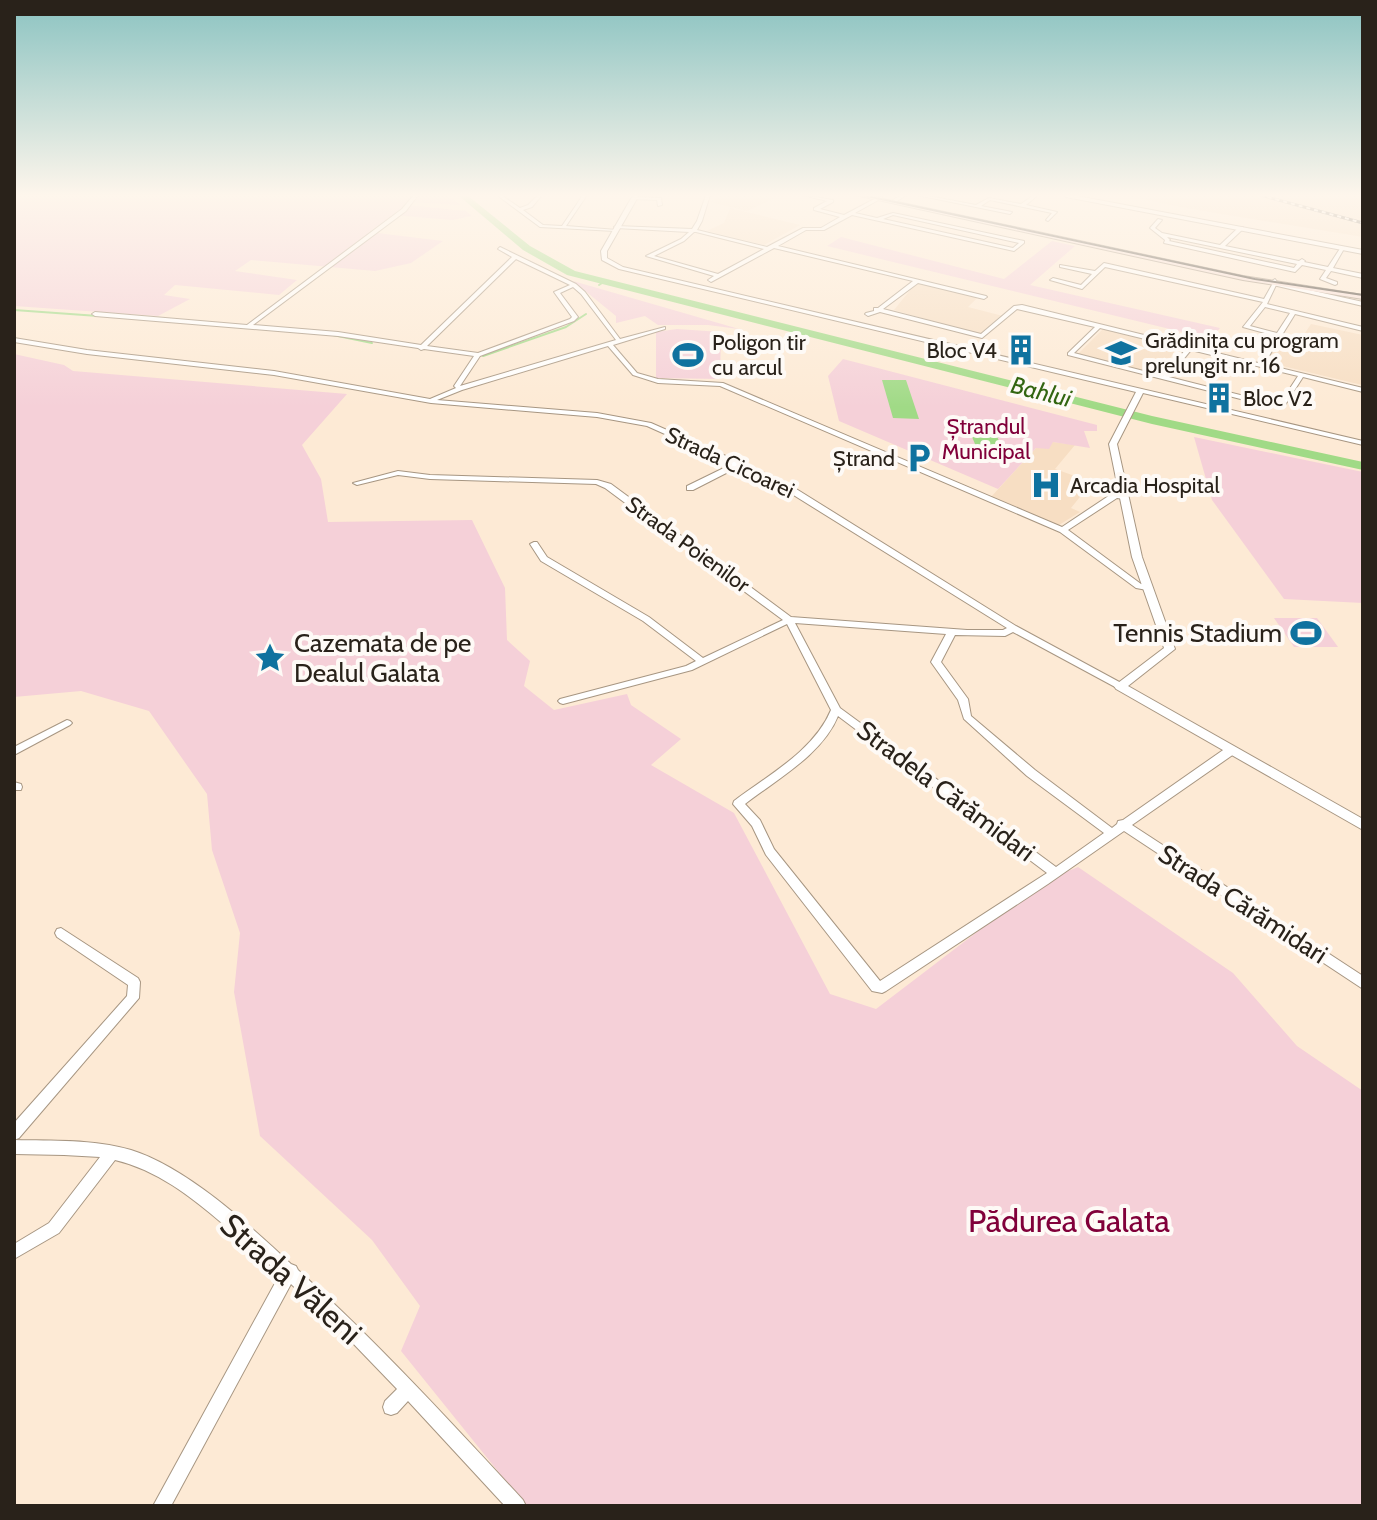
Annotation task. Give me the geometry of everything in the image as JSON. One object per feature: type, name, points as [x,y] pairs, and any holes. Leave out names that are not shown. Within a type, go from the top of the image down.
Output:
[{"type":"main road","points":[[1199,266],[1275,282],[1363,295]]},
{"type":"main road","points":[[1201,266],[1275,282]]},
{"type":"street","points":[[250,325],[329,266]]},
{"type":"street","points":[[421,348],[506,266]]},
{"type":"street","points":[[534,266],[574,285],[619,341]]},
{"type":"street","points":[[617,266],[1139,394],[1363,443]]},
{"type":"street","points":[[683,266],[718,276]]},
{"type":"street","points":[[711,280],[737,266]]},
{"type":"street","points":[[850,266],[984,297]]},
{"type":"street","points":[[1062,266],[1096,273]]},
{"type":"street","points":[[1053,280],[1082,287],[1103,266]]},
{"type":"street","points":[[1108,266],[1363,329]]},
{"type":"street","points":[[1276,266],[1295,270],[1298,266]]},
{"type":"street","points":[[1324,266],[1363,276]]},
{"type":"street","points":[[1329,267],[1323,279],[1335,283]]},
{"type":"street","points":[[868,314],[917,281]]},
{"type":"street","points":[[1279,335],[1246,327],[1275,282],[1363,304]]},
{"type":"street","points":[[95,314],[338,334],[478,355],[572,320],[575,317],[557,292],[574,285]]},
{"type":"street","points":[[876,309],[979,336],[987,335],[1020,307],[1363,390]]},
{"type":"street","points":[[1260,365],[1293,313]]},
{"type":"street","points":[[1098,327],[1070,354],[1280,406],[1301,376]]},
{"type":"street","points":[[431,401],[460,389],[663,328]]},
{"type":"street","name":"Strada Cicoarei","points":[[14,340],[87,352],[274,373],[431,401],[623,418],[659,428],[802,496],[1013,628],[1363,825]]},
{"type":"street","points":[[609,344],[635,374],[658,381],[721,384],[1063,530],[1139,586],[1147,587]]},
{"type":"street","points":[[1164,379],[1189,349]]},
{"type":"street","points":[[460,389],[457,386],[478,355]]},
{"type":"street","points":[[1120,686],[1170,649],[1147,587],[1113,444],[1139,394]]},
{"type":"street","points":[[690,488],[738,464]]},
{"type":"street","name":"Strada Poienilor","points":[[357,483],[398,473],[430,477],[586,481],[608,486],[789,620]]},
{"type":"street","points":[[1063,530],[1116,495],[1124,497]]},
{"type":"street","points":[[534,544],[544,559],[646,619],[703,662]]},
{"type":"street","points":[[563,701],[703,662],[789,620],[952,632],[1005,633],[1013,628]]},
{"type":"street","name":"Stradela Cărămidari","points":[[789,620],[836,710],[1055,872]]},
{"type":"street","points":[[952,632],[936,662],[963,699],[967,717],[1031,773],[1110,832]]},
{"type":"street","name":"Stradela Cărămidari","points":[[836,710],[834,721],[821,738],[738,804],[756,823],[770,852],[876,987],[894,979],[1055,872],[1230,751]]},
{"type":"street","points":[[14,751],[67,723]]},
{"type":"street","name":"Strada Cărămidari","points":[[1122,824],[1363,983]]},
{"type":"street","points":[[14,1133],[133,998],[134,982],[61,933]]},
{"type":"street","name":"Strada Văleni","points":[[14,1147],[76,1149],[144,1161],[182,1183],[291,1271],[408,1389],[517,1506]]},
{"type":"street","points":[[14,1252],[54,1228],[111,1154]]},
{"type":"street","points":[[162,1506],[291,1271]]},
{"type":"street","points":[[391,1407],[408,1389]]},
{"type":"shaded area","points":[[916,283],[978,297],[968,307],[1003,316],[981,335],[894,310]]},
{"type":"shaded area","points":[[1311,324],[1363,335],[1362,385],[1266,362],[1278,344],[1295,348]]},
{"type":"shaded area","points":[[1103,329],[1178,348],[1157,375],[1078,354]]},
{"type":"shaded area","points":[[882,380],[906,380],[919,419],[893,418]]},
{"type":"shaded area","points":[[970,432],[995,432],[1008,461],[982,461]]},
{"type":"shaded area","name":"Arcadia Hospital","points":[[1053,442],[1075,445],[1055,469],[1092,482],[1071,508],[1080,512],[1059,525],[991,497],[1036,448]]},
{"type":"green space","points":[[14,266],[242,266],[235,271],[297,280],[279,295],[175,285],[164,295],[190,299],[158,316],[14,306]]},
{"type":"green space","points":[[318,266],[398,266],[375,271]]},
{"type":"green space","points":[[909,266],[953,266],[1004,279],[1021,266],[1052,266],[1030,285],[1220,328],[1211,339]]},
{"type":"green space","points":[[573,281],[739,329],[708,325],[658,325],[645,316],[616,323],[616,316]]},
{"type":"green space","name":"Poligon tir cu arcul","points":[[677,329],[721,332],[720,379],[656,378],[656,332]]},
{"type":"green space","name":"Pădurea Galata","points":[[14,354],[64,365],[73,371],[347,394],[302,445],[321,479],[328,522],[472,520],[505,588],[507,640],[530,661],[524,686],[554,710],[627,694],[631,705],[681,739],[651,765],[734,813],[830,994],[876,1009],[1044,881],[1078,867],[1233,973],[1297,1046],[1363,1091],[1363,1506],[526,1506],[401,1351],[420,1306],[372,1240],[260,1136],[234,992],[240,933],[212,850],[207,794],[149,711],[81,691],[14,697]]},
{"type":"green space","name":"Ștrandul Municipal","points":[[843,359],[1097,425],[1097,431],[1084,431],[1090,448],[1053,442],[1049,449],[1036,448],[998,489],[839,421],[828,376]]},
{"type":"green space","points":[[1194,437],[1363,472],[1363,603],[1284,599],[1212,500]]},
{"type":"green space","name":"Tennis Stadium","points":[[1274,618],[1317,618],[1338,647],[1294,647]]},
{"type":"waterway","name":"Bahlui","points":[[555,266],[571,273],[1152,420],[1363,466]]},
{"type":"waterway","name":"Bahlui","points":[[599,285],[605,281]]},
{"type":"waterway","points":[[14,310],[98,316]]},
{"type":"waterway","points":[[483,356],[566,327],[586,314]]},
{"type":"waterway","points":[[333,335],[372,343]]},
{"type":"tram line","points":[[1194,266],[1255,279],[1363,295]]},
{"type":"place","name":"Bloc V4","points":[[1021,350]]},
{"type":"place","name":"Grădinița cu program prelungit nr. 16","points":[[1121,353]]},
{"type":"place","name":"Poligon tir cu arcul","points":[[688,355]]},
{"type":"place","name":"Bloc V2","points":[[1219,398]]},
{"type":"place","name":"Ștrand","points":[[919,458]]},
{"type":"place","name":"Arcadia Hospital","points":[[1046,485]]},
{"type":"place","name":"Tennis Stadium","points":[[1306,633]]},
{"type":"place","name":"Cazemata de pe Dealul Galata","points":[[270,658]]}]
